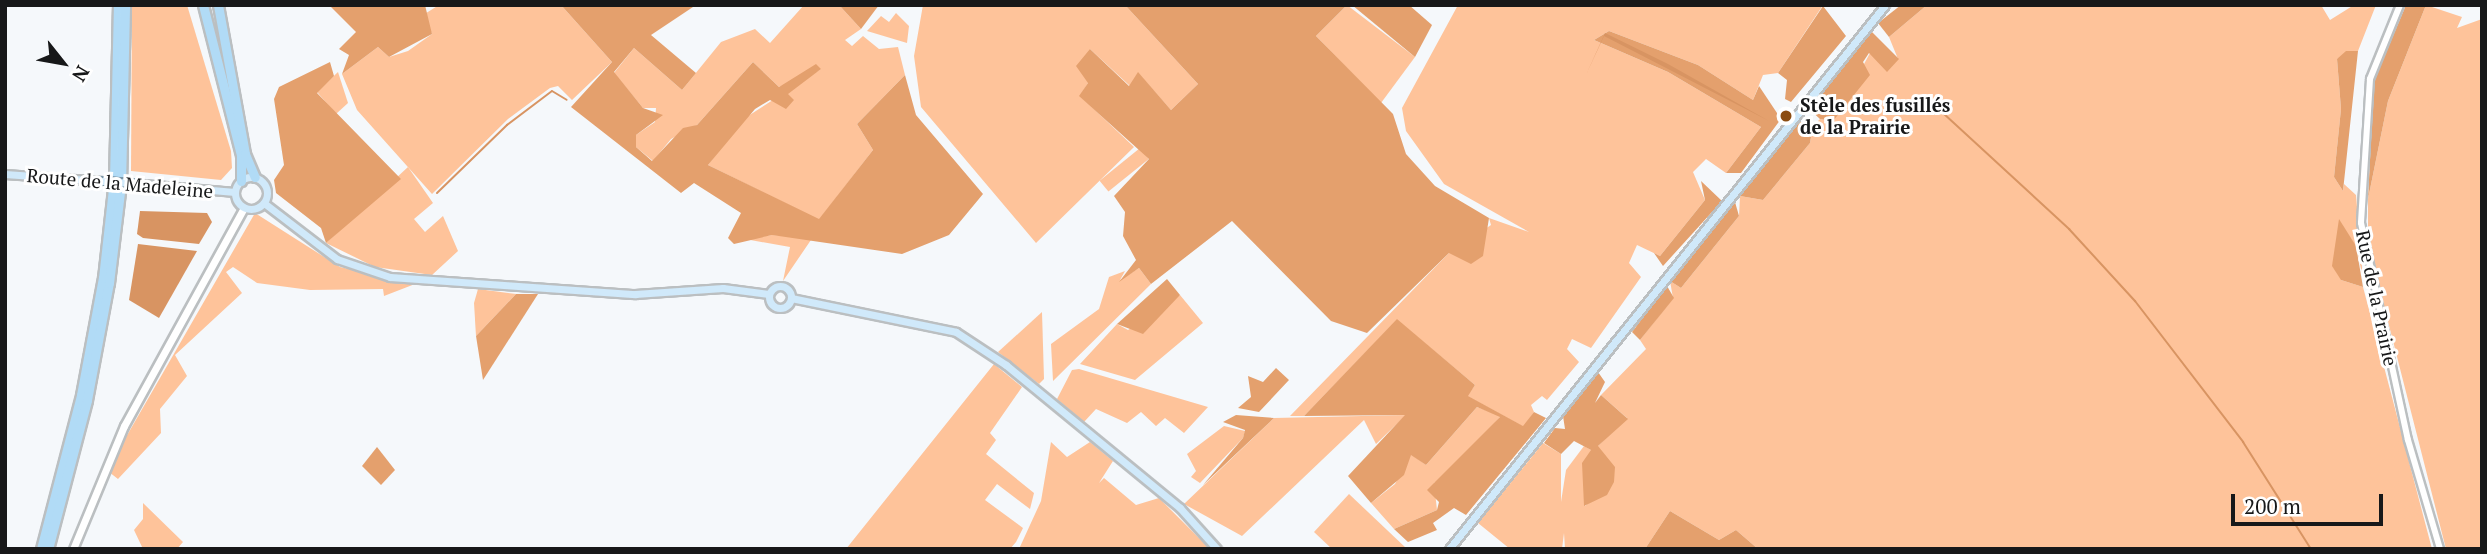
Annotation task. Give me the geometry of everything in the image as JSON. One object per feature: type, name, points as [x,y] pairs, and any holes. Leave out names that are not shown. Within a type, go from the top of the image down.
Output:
[{"type":"highway","points":[[41,549],[81,395],[103,278],[114,180],[118,5]]},
{"type":"highway","points":[[48,549],[88,400],[109,283],[121,184],[125,5]]},
{"type":"highway","points":[[203,5],[239,148],[241,181]]},
{"type":"highway","points":[[218,5],[255,177]]},
{"type":"main road","points":[[1450,549],[1885,5]]},
{"type":"main road","name":"Route de la Madeleine","points":[[5,174],[235,192]]},
{"type":"main road","points":[[244,208],[235,192],[241,181],[255,177],[267,189],[264,203]]},
{"type":"main road","points":[[73,549],[124,426],[244,208],[264,203],[351,266],[430,281],[635,295],[723,288],[769,294],[784,286],[791,298],[956,332],[1006,365],[1180,508],[1217,549]]},
{"type":"main road","points":[[769,294],[779,308],[791,298]]},
{"type":"street","name":"Rue de la Prairie","points":[[2398,8],[2367,97],[2361,223],[2399,404],[2440,549]]},
{"type":"shaded area","points":[[132,5],[187,5],[231,151],[232,168],[221,180],[131,171]]},
{"type":"shaded area","points":[[329,5],[425,5],[432,34],[389,57],[378,47],[342,74],[349,55],[339,49],[356,32]]},
{"type":"shaded area","points":[[439,5],[561,5],[612,62],[572,100],[558,86],[550,88],[508,119],[432,194],[357,110],[342,74],[378,47],[389,57],[408,51],[432,34],[423,15]]},
{"type":"shaded area","points":[[561,5],[696,5],[651,35],[696,73],[682,90],[634,48],[614,72],[643,108],[663,115],[636,135],[636,147],[652,161],[683,128],[697,125],[753,62],[779,87],[816,64],[821,69],[788,94],[794,100],[786,109],[770,100],[755,109],[708,165],[819,219],[873,150],[857,124],[905,75],[916,115],[983,194],[949,235],[902,254],[772,235],[734,244],[728,238],[741,213],[694,183],[681,193],[571,107],[612,62]]},
{"type":"shaded area","points":[[804,5],[839,5],[861,29],[845,40],[852,46],[863,36],[879,49],[898,47],[905,75],[857,124],[873,150],[819,220],[708,165],[742,120],[821,69],[779,87],[753,62],[697,125],[671,139],[653,161],[636,147],[636,135],[655,122],[656,108],[643,108],[614,73],[634,48],[682,90],[721,42],[755,29],[770,43]]},
{"type":"shaded area","points":[[839,5],[879,5],[861,29]]},
{"type":"shaded area","points":[[923,5],[1125,5],[1198,84],[1171,110],[1138,73],[1130,86],[1090,49],[1088,83],[1080,96],[1134,147],[1036,243],[921,107],[914,56]]},
{"type":"shaded area","points":[[1125,5],[1347,5],[1316,36],[1393,114],[1406,154],[1435,186],[1489,218],[1483,256],[1471,264],[1449,253],[1367,333],[1331,321],[1232,221],[1151,284],[1139,268],[1119,282],[1136,260],[1123,236],[1125,212],[1114,196],[1149,159],[1079,96],[1088,83],[1076,66],[1090,49],[1129,86],[1138,72],[1171,110],[1198,84]]},
{"type":"shaded area","points":[[1347,5],[1415,57],[1381,103],[1316,36]]},
{"type":"shaded area","points":[[1352,5],[1409,5],[1432,25],[1415,57]]},
{"type":"shaded area","points":[[1458,5],[1823,5],[1778,73],[1763,75],[1753,100],[1698,65],[1609,31],[1594,40],[1668,72],[1761,127],[1726,173],[1706,159],[1693,172],[1705,200],[1660,256],[1637,245],[1629,263],[1641,277],[1591,348],[1572,339],[1567,349],[1579,362],[1547,400],[1542,396],[1531,405],[1534,412],[1524,427],[1467,396],[1475,385],[1397,320],[1304,416],[1290,416],[1449,253],[1491,225],[1489,218],[1529,232],[1444,184],[1406,131],[1402,108]]},
{"type":"shaded area","points":[[1901,5],[1927,5],[1889,37],[1878,23]]},
{"type":"shaded area","points":[[1927,5],[2321,5],[2330,20],[2354,5],[2376,5],[2358,51],[2337,59],[2341,109],[2334,177],[2343,191],[2344,184],[2356,195],[2363,278],[2356,246],[2343,233],[2341,280],[2363,287],[2432,549],[1758,549],[1736,530],[1719,540],[1670,511],[1645,549],[1565,549],[1564,533],[1562,549],[1510,549],[1478,523],[1543,443],[1561,454],[1561,502],[1566,470],[1584,446],[1591,450],[1585,506],[1598,495],[1598,446],[1627,418],[1601,395],[1646,349],[1640,340],[1673,298],[1670,281],[1681,288],[1739,216],[1740,196],[1763,200],[1810,143],[1813,126],[1820,119],[1833,121],[1870,53],[1898,59],[1889,37]]},
{"type":"shaded area","points":[[2406,5],[2426,5],[2388,101],[2368,199],[2374,81]]},
{"type":"shaded area","points":[[2426,5],[2462,17],[2457,28],[2482,19],[2482,549],[2446,549],[2368,243],[2368,199],[2388,101]]},
{"type":"shaded area","points":[[1823,6],[1846,36],[1791,102],[1785,99],[1787,80],[1778,73]]},
{"type":"shaded area","points":[[896,13],[909,26],[907,43],[867,31],[881,16],[889,22]]},
{"type":"shaded area","points":[[1609,31],[1698,65],[1753,100],[1759,86],[1781,119],[1741,173],[1726,173],[1761,127],[1668,72],[1594,40]]},
{"type":"shaded area","points":[[1871,31],[1899,59],[1887,72],[1869,53],[1863,62],[1870,75],[1833,121],[1820,119],[1808,108]]},
{"type":"shaded area","points":[[1605,33],[1668,64],[1769,121],[1604,36],[1585,77]]},
{"type":"shaded area","points":[[2346,51],[2358,51],[2343,191],[2334,177],[2341,109],[2337,59]]},
{"type":"shaded area","points":[[330,62],[334,76],[317,93],[401,179],[326,243],[321,228],[276,193],[274,180],[284,165],[274,99],[279,87]]},
{"type":"shaded area","points":[[338,72],[348,103],[336,114],[317,92]]},
{"type":"shaded area","points":[[1798,121],[1813,126],[1810,143],[1763,200],[1740,196]]},
{"type":"shaded area","points":[[1140,148],[1149,159],[1108,192],[1100,181]]},
{"type":"shaded area","points":[[408,167],[433,203],[414,219],[425,232],[443,216],[458,251],[432,275],[375,267],[326,243]]},
{"type":"shaded area","points":[[1701,181],[1722,201],[1663,266],[1654,253],[1660,256],[1705,200]]},
{"type":"shaded area","points":[[1735,202],[1739,216],[1681,288],[1670,281]]},
{"type":"shaded area","points":[[140,211],[207,213],[212,222],[199,244],[143,238],[137,234]]},
{"type":"shaded area","points":[[255,213],[340,267],[415,284],[384,296],[383,289],[310,290],[257,283],[233,267],[226,272],[242,293],[175,355],[187,376],[160,409],[161,433],[118,479],[109,472],[122,444]]},
{"type":"shaded area","points":[[2339,219],[2356,246],[2363,287],[2341,280],[2332,266]]},
{"type":"shaded area","points":[[772,235],[813,237],[783,281],[790,247],[745,239]]},
{"type":"shaded area","points":[[138,244],[197,251],[159,318],[129,300]]},
{"type":"shaded area","points":[[1139,268],[1151,284],[1053,381],[1051,344],[1099,309],[1109,277],[1125,271],[1120,280]]},
{"type":"shaded area","points":[[1167,279],[1180,295],[1143,334],[1117,324]]},
{"type":"shaded area","points":[[1667,286],[1674,298],[1640,340],[1632,332]]},
{"type":"shaded area","points":[[478,289],[516,294],[476,336],[474,303]]},
{"type":"shaded area","points":[[516,294],[538,294],[483,380],[476,336]]},
{"type":"shaded area","points":[[1180,295],[1203,323],[1135,380],[1080,364],[1117,324],[1128,330]]},
{"type":"shaded area","points":[[1042,312],[1044,379],[1039,384],[998,352]]},
{"type":"shaded area","points":[[1397,319],[1475,385],[1468,396],[1523,426],[1534,412],[1546,418],[1466,515],[1454,508],[1433,523],[1437,530],[1408,542],[1394,529],[1437,510],[1439,502],[1427,490],[1500,417],[1477,407],[1426,465],[1411,455],[1404,475],[1371,503],[1348,476],[1405,415],[1304,416]]},
{"type":"shaded area","points":[[994,364],[1022,387],[990,433],[996,440],[986,454],[1034,493],[1030,509],[997,484],[985,500],[1023,528],[1016,542],[1010,549],[846,549]]},
{"type":"shaded area","points":[[1276,368],[1289,380],[1259,412],[1238,408],[1251,397],[1248,376],[1263,382]]},
{"type":"shaded area","points":[[1079,369],[1208,407],[1184,433],[1165,418],[1156,426],[1141,412],[1127,423],[1096,409],[1084,422],[1057,399],[1072,370]]},
{"type":"shaded area","points":[[1598,372],[1605,382],[1595,403],[1601,395],[1628,419],[1598,446],[1615,467],[1614,482],[1607,495],[1584,506],[1582,463],[1591,450],[1574,441],[1561,454],[1544,443],[1555,428],[1565,429],[1563,416]]},
{"type":"shaded area","points":[[1477,407],[1501,416],[1446,477],[1434,483],[1437,510],[1394,529],[1371,503],[1395,484],[1411,454],[1426,465]]},
{"type":"shaded area","points":[[1236,415],[1274,418],[1203,485],[1243,438],[1245,430],[1223,422]]},
{"type":"shaded area","points":[[1406,415],[1376,444],[1364,420],[1242,536],[1184,504],[1274,418]]},
{"type":"shaded area","points":[[1224,426],[1245,431],[1243,438],[1200,483],[1191,477],[1196,471],[1187,454]]},
{"type":"shaded area","points":[[1051,442],[1067,457],[1090,442],[1113,461],[1099,483],[1104,478],[1136,505],[1159,498],[1210,549],[1019,549],[1041,501]]},
{"type":"shaded area","points":[[377,447],[395,470],[381,485],[362,466]]},
{"type":"shaded area","points":[[1349,494],[1406,548],[1332,549],[1314,532]]},
{"type":"shaded area","points":[[143,503],[183,542],[177,549],[143,549],[134,530],[143,519]]},
{"type":"shaded area","points":[[1670,511],[1719,540],[1736,530],[1758,549],[1645,549]]},
{"type":"waterway","points":[[437,193],[507,125],[552,91],[567,100]]},
{"type":"waterway","points":[[1931,102],[2069,229],[2135,301],[2243,442],[2311,549]]},
{"type":"place","name":"Stèle des fusillés de la Prairie","points":[[1786,116]]}]
